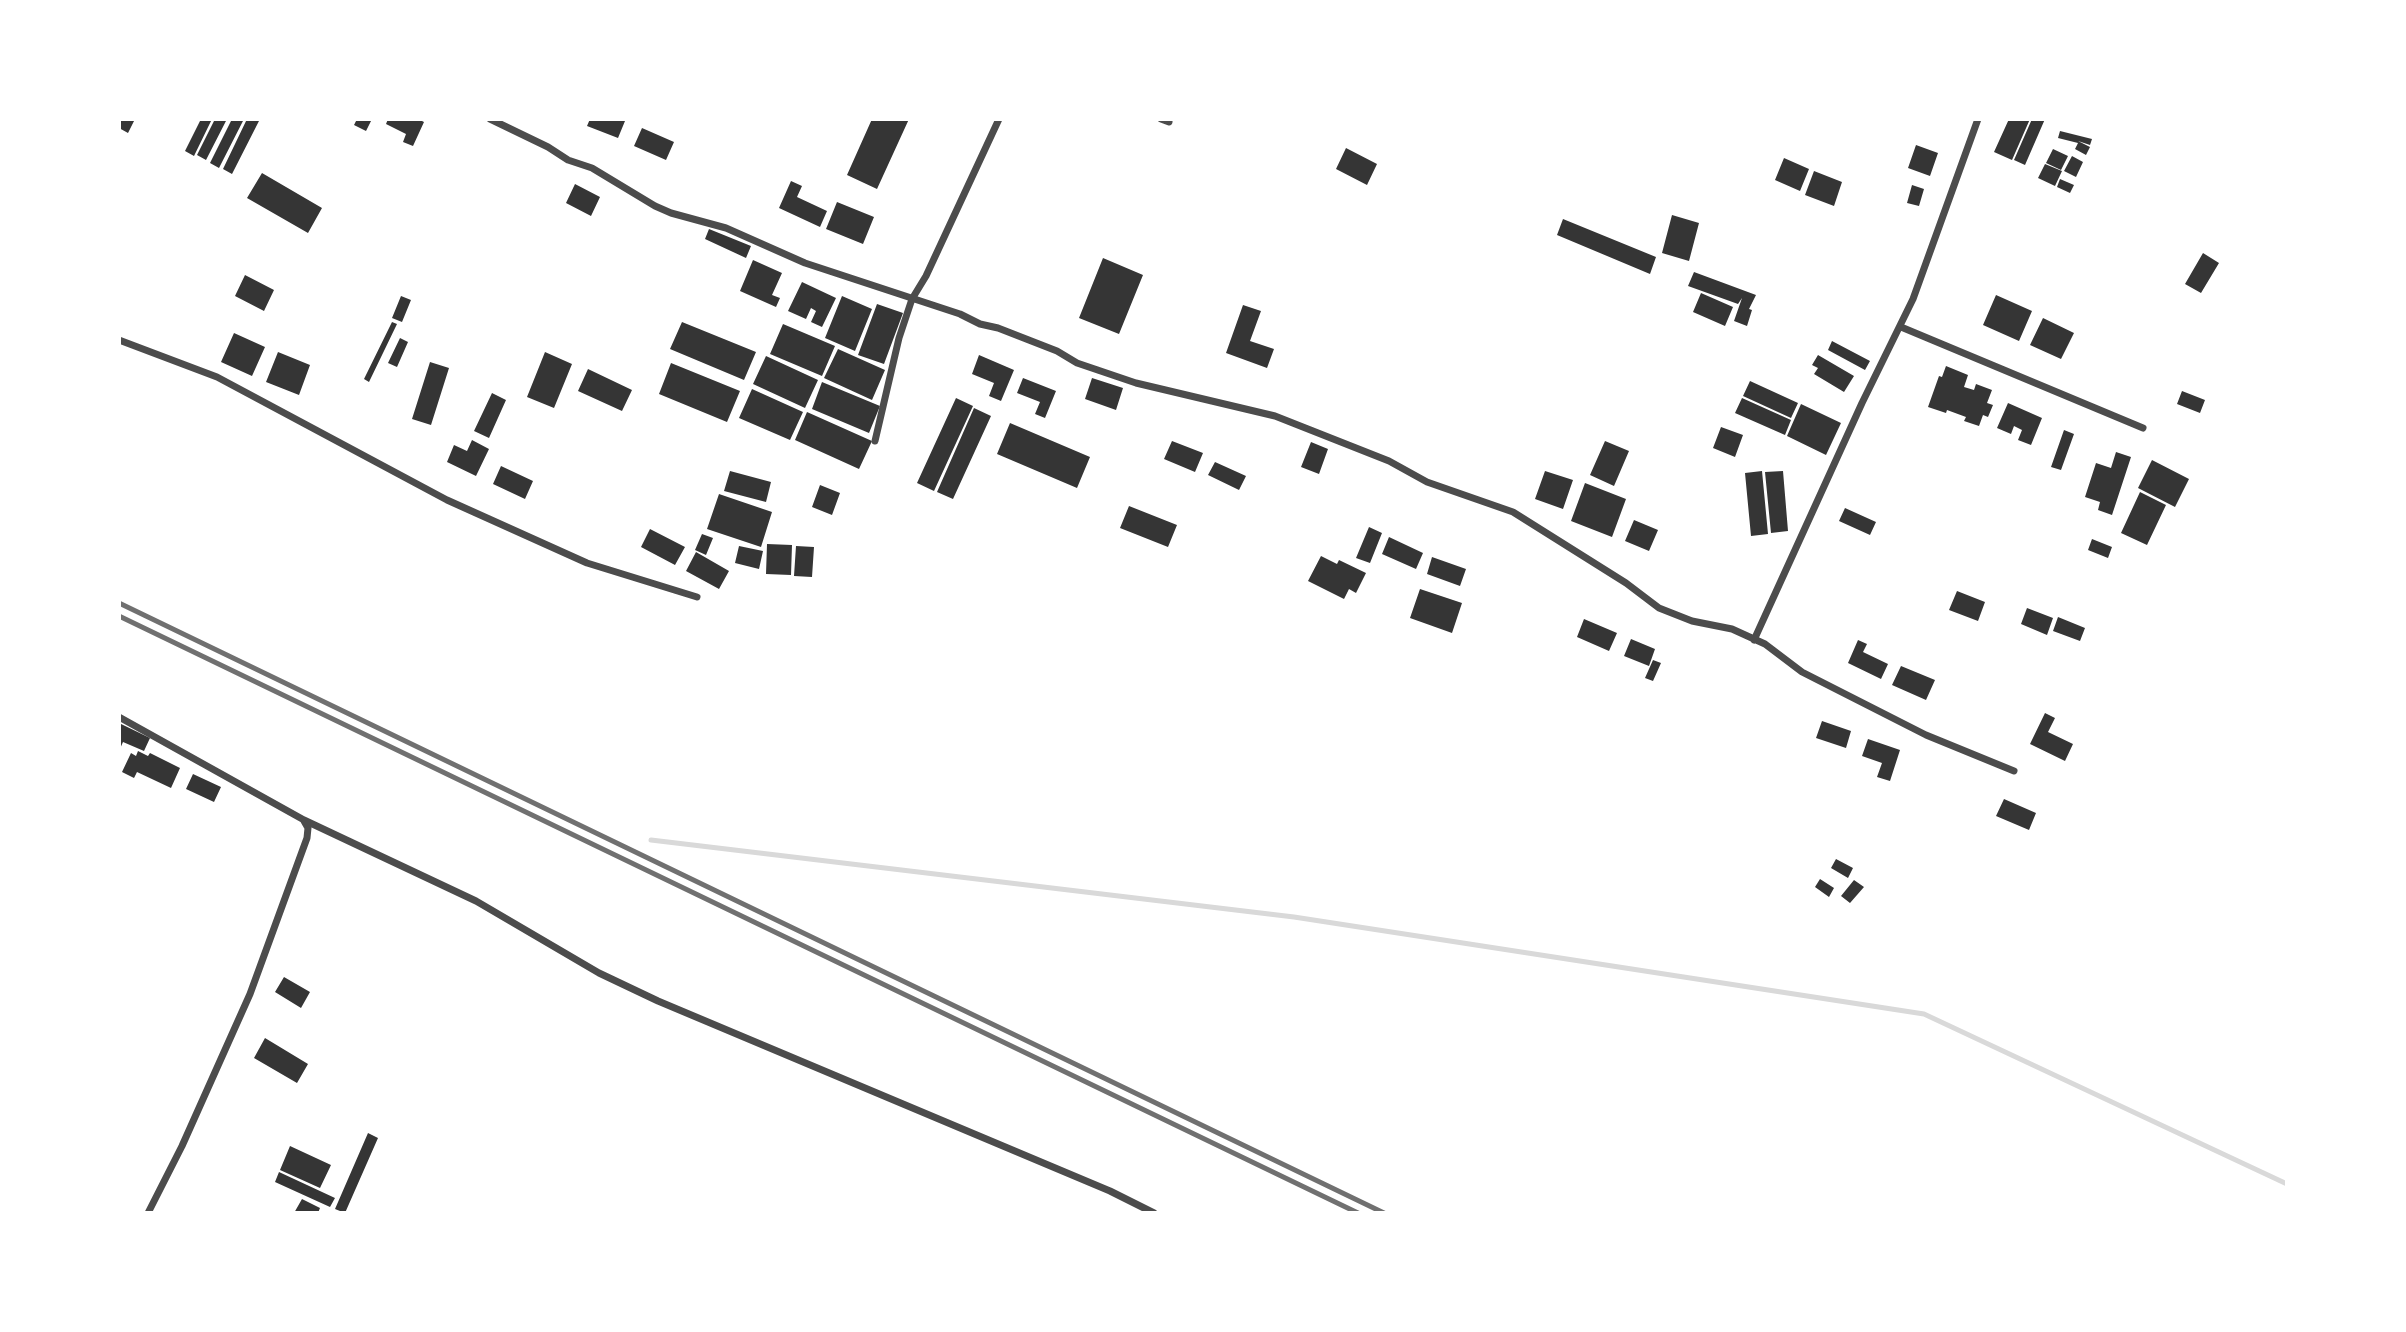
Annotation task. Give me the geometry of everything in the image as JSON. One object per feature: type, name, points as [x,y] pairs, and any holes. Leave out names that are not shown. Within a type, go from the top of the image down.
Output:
[{"type":"street","points":[[490,119],[548,147],[568,160],[593,168],[655,206],[726,228],[805,263],[960,314],[980,324],[998,328],[1057,351],[1077,363],[1136,383],[1275,416],[1389,461],[1427,482],[1513,512],[1626,583],[1659,608],[1702,624],[1732,629],[1765,644],[1802,672],[1926,735],[2014,771]]},
{"type":"street","points":[[875,441],[899,338],[912,299],[926,276],[999,119]]},
{"type":"street","points":[[1754,640],[1862,402],[1901,327],[1978,119]]},
{"type":"street","points":[[1901,327],[2143,428]]},
{"type":"street","points":[[119,340],[217,377],[447,500],[574,557],[697,597]]},
{"type":"street","points":[[119,717],[303,820],[476,901],[599,972],[658,1000],[1098,1185],[1154,1213]]},
{"type":"street","points":[[148,1213],[183,1146],[250,994],[307,838],[308,828],[303,820]]},
{"type":"building","points":[[119,119],[135,119],[128,133],[119,128]]},
{"type":"building","points":[[201,119],[212,119],[194,156],[185,151]]},
{"type":"building","points":[[215,119],[227,119],[206,160],[197,155]]},
{"type":"building","points":[[232,119],[244,119],[219,168],[210,163]]},
{"type":"building","points":[[247,119],[260,119],[232,174],[223,169]]},
{"type":"building","points":[[357,119],[372,119],[366,131],[354,125]]},
{"type":"building","points":[[388,119],[418,119],[424,122],[413,146],[403,142],[406,134],[386,124]]},
{"type":"building","points":[[590,119],[625,121],[618,138],[587,126]]},
{"type":"building","points":[[872,119],[909,119],[877,189],[847,175]]},
{"type":"building","points":[[2009,119],[2030,119],[2012,160],[1994,152]]},
{"type":"building","points":[[2032,119],[2045,119],[2025,165],[2014,160]]},
{"type":"building","points":[[642,128],[674,142],[666,160],[634,146]]},
{"type":"building","points":[[2060,131],[2092,139],[2090,145],[2078,141],[2090,147],[2086,155],[2075,149],[2078,143],[2058,138]]},
{"type":"building","points":[[1916,145],[1938,153],[1930,176],[1908,168]]},
{"type":"building","points":[[1346,148],[1377,164],[1367,185],[1336,169]]},
{"type":"building","points":[[2053,149],[2068,156],[2061,170],[2046,163]]},
{"type":"building","points":[[2072,156],[2083,162],[2076,177],[2064,171]]},
{"type":"building","points":[[1784,158],[1809,169],[1800,191],[1775,180]]},
{"type":"building","points":[[2045,164],[2062,171],[2055,186],[2038,178]]},
{"type":"building","points":[[1814,171],[1842,182],[1834,206],[1805,195]]},
{"type":"building","points":[[262,173],[322,208],[308,233],[247,198]]},
{"type":"building","points":[[2060,179],[2074,185],[2070,193],[2057,187]]},
{"type":"building","points":[[791,181],[802,186],[797,197],[827,211],[820,227],[779,208]]},
{"type":"building","points":[[575,184],[600,197],[591,216],[566,203]]},
{"type":"building","points":[[1912,185],[1924,189],[1919,206],[1907,203]]},
{"type":"building","points":[[837,202],[874,217],[863,244],[826,229]]},
{"type":"building","points":[[1672,215],[1699,223],[1689,261],[1662,253]]},
{"type":"building","points":[[1563,219],[1656,257],[1650,274],[1557,235]]},
{"type":"building","points":[[709,229],[751,246],[746,258],[705,239]]},
{"type":"building","points":[[2203,253],[2219,263],[2201,293],[2185,284]]},
{"type":"building","points":[[1103,258],[1143,275],[1119,334],[1079,318]]},
{"type":"building","points":[[753,260],[782,273],[772,295],[780,298],[776,307],[740,291]]},
{"type":"building","points":[[1694,272],[1756,295],[1749,309],[1752,310],[1747,326],[1734,321],[1742,298],[1738,304],[1688,286]]},
{"type":"building","points":[[245,275],[274,290],[264,311],[235,296]]},
{"type":"building","points":[[802,282],[836,298],[822,327],[811,322],[816,311],[811,308],[806,319],[788,311]]},
{"type":"building","points":[[1701,293],[1733,307],[1725,326],[1693,312]]},
{"type":"building","points":[[1996,295],[2032,311],[2019,341],[1983,325]]},
{"type":"building","points":[[401,296],[411,300],[402,322],[392,318]]},
{"type":"building","points":[[842,296],[872,309],[855,351],[825,338]]},
{"type":"building","points":[[877,304],[903,313],[884,364],[858,355]]},
{"type":"building","points":[[1243,305],[1261,311],[1250,341],[1274,349],[1267,368],[1226,353]]},
{"type":"building","points":[[2043,318],[2074,333],[2061,359],[2030,345]]},
{"type":"building","points":[[392,322],[397,324],[369,382],[364,379]]},
{"type":"building","points":[[682,322],[756,352],[744,380],[670,349]]},
{"type":"building","points":[[783,324],[835,346],[822,376],[770,354]]},
{"type":"building","points":[[234,333],[265,347],[252,376],[221,362]]},
{"type":"building","points":[[400,338],[408,342],[397,367],[388,363]]},
{"type":"building","points":[[1832,341],[1870,361],[1865,370],[1828,350]]},
{"type":"building","points":[[838,349],[885,370],[872,400],[824,378]]},
{"type":"building","points":[[278,352],[310,365],[299,395],[266,382]]},
{"type":"building","points":[[545,352],[572,364],[554,408],[527,397]]},
{"type":"building","points":[[979,355],[1014,370],[1001,401],[989,396],[994,383],[972,374]]},
{"type":"building","points":[[1818,355],[1854,376],[1844,392],[1814,374],[1818,368],[1812,365]]},
{"type":"building","points":[[766,356],[818,380],[805,408],[753,384]]},
{"type":"building","points":[[430,362],[449,368],[431,425],[412,419]]},
{"type":"building","points":[[671,363],[740,391],[727,422],[659,394]]},
{"type":"building","points":[[1946,366],[1968,375],[1964,387],[1974,390],[1976,384],[1992,390],[1987,403],[1993,405],[1988,417],[1983,415],[1979,426],[1964,421],[1966,417],[1928,407],[1939,376],[1942,377]]},
{"type":"building","points":[[588,369],[632,390],[622,411],[578,391]]},
{"type":"building","points":[[1023,378],[1056,391],[1045,418],[1035,414],[1040,402],[1017,393]]},
{"type":"building","points":[[1092,378],[1123,388],[1116,410],[1085,399]]},
{"type":"building","points":[[1750,381],[1798,403],[1791,418],[1743,396]]},
{"type":"building","points":[[822,382],[880,406],[869,433],[812,409]]},
{"type":"building","points":[[752,389],[803,412],[790,440],[739,418]]},
{"type":"building","points":[[2182,391],[2205,400],[2200,413],[2177,404]]},
{"type":"building","points":[[492,393],[506,400],[489,438],[474,431]]},
{"type":"building","points":[[956,398],[973,406],[934,491],[917,483]]},
{"type":"building","points":[[1742,398],[1791,420],[1785,435],[1735,413]]},
{"type":"building","points":[[2008,403],[2042,418],[2031,445],[2018,440],[2022,430],[2014,426],[2011,434],[1997,428]]},
{"type":"building","points":[[1801,404],[1841,423],[1826,455],[1787,436]]},
{"type":"building","points":[[974,408],[991,416],[953,499],[937,492]]},
{"type":"building","points":[[807,412],[872,441],[859,469],[795,440]]},
{"type":"building","points":[[1010,423],[1090,457],[1077,488],[997,454]]},
{"type":"building","points":[[1721,427],[1743,435],[1735,457],[1713,448]]},
{"type":"building","points":[[2064,430],[2074,434],[2061,470],[2051,467]]},
{"type":"building","points":[[472,440],[489,449],[476,476],[447,462],[454,445],[467,451]]},
{"type":"building","points":[[1172,441],[1203,453],[1195,472],[1164,459]]},
{"type":"building","points":[[1605,441],[1629,451],[1614,486],[1590,475]]},
{"type":"building","points":[[1311,442],[1328,449],[1319,474],[1301,467]]},
{"type":"building","points":[[2116,452],[2131,457],[2112,515],[2098,510],[2100,502],[2085,497],[2096,463],[2111,468]]},
{"type":"building","points":[[2152,460],[2189,479],[2175,507],[2138,488]]},
{"type":"building","points":[[1215,462],[1246,476],[1239,490],[1208,475]]},
{"type":"building","points":[[501,466],[533,481],[525,499],[493,484]]},
{"type":"building","points":[[730,471],[771,482],[766,502],[724,491]]},
{"type":"building","points":[[1545,471],[1573,480],[1563,509],[1535,499]]},
{"type":"building","points":[[1762,471],[1768,534],[1751,536],[1745,473]]},
{"type":"building","points":[[1783,471],[1788,531],[1771,533],[1765,472]]},
{"type":"building","points":[[1585,483],[1626,499],[1612,537],[1571,521]]},
{"type":"building","points":[[820,485],[840,493],[832,515],[812,507]]},
{"type":"building","points":[[2140,492],[2166,505],[2147,545],[2121,533]]},
{"type":"building","points":[[719,494],[772,512],[761,547],[707,529]]},
{"type":"building","points":[[1129,506],[1177,525],[1168,547],[1120,528]]},
{"type":"building","points":[[1845,508],[1876,522],[1870,535],[1839,521]]},
{"type":"building","points":[[1634,520],[1658,530],[1649,551],[1625,541]]},
{"type":"building","points":[[1369,527],[1382,533],[1370,563],[1356,558]]},
{"type":"building","points":[[650,529],[685,547],[675,565],[641,547]]},
{"type":"building","points":[[702,534],[713,538],[706,555],[695,550]]},
{"type":"building","points":[[1389,537],[1423,553],[1416,569],[1382,554]]},
{"type":"building","points":[[2092,539],[2112,547],[2108,558],[2088,550]]},
{"type":"building","points":[[767,544],[792,545],[791,575],[766,574]]},
{"type":"building","points":[[739,546],[763,551],[759,569],[735,563]]},
{"type":"building","points":[[796,546],[814,547],[812,577],[794,576]]},
{"type":"building","points":[[696,552],[729,571],[719,589],[686,571]]},
{"type":"building","points":[[1321,556],[1337,564],[1339,560],[1366,573],[1356,593],[1349,589],[1344,599],[1308,581]]},
{"type":"building","points":[[1432,557],[1466,569],[1460,586],[1427,574]]},
{"type":"building","points":[[1420,589],[1462,603],[1452,633],[1410,618]]},
{"type":"building","points":[[1957,591],[1985,602],[1978,621],[1949,610]]},
{"type":"building","points":[[2027,608],[2053,618],[2047,635],[2021,624]]},
{"type":"building","points":[[2058,617],[2085,628],[2080,641],[2053,631]]},
{"type":"building","points":[[1584,619],[1617,633],[1609,651],[1577,637]]},
{"type":"building","points":[[1631,639],[1655,649],[1649,666],[1624,656]]},
{"type":"building","points":[[1858,640],[1867,644],[1863,652],[1888,664],[1881,679],[1848,663]]},
{"type":"building","points":[[1653,660],[1661,663],[1653,681],[1645,678]]},
{"type":"building","points":[[1901,666],[1935,680],[1926,700],[1892,685]]},
{"type":"building","points":[[2045,713],[2055,718],[2048,732],[2073,744],[2065,761],[2030,744]]},
{"type":"building","points":[[1822,721],[1851,731],[1846,748],[1816,738]]},
{"type":"building","points":[[119,723],[150,738],[144,751],[123,742],[119,751]]},
{"type":"building","points":[[1868,739],[1900,750],[1890,781],[1877,777],[1882,763],[1862,756]]},
{"type":"building","points":[[138,751],[148,756],[150,753],[180,768],[171,788],[137,772],[134,778],[122,772],[131,753],[136,756]]},
{"type":"building","points":[[193,774],[221,787],[214,802],[186,789]]},
{"type":"building","points":[[2004,799],[2036,813],[2029,830],[1996,816]]},
{"type":"building","points":[[1836,859],[1853,868],[1848,878],[1831,868]]},
{"type":"building","points":[[1820,879],[1834,888],[1829,897],[1815,887]]},
{"type":"building","points":[[1854,880],[1864,887],[1850,903],[1841,896]]},
{"type":"building","points":[[284,977],[310,992],[301,1008],[275,992]]},
{"type":"building","points":[[265,1038],[308,1064],[297,1083],[254,1058]]},
{"type":"building","points":[[368,1133],[378,1138],[345,1213],[335,1209]]},
{"type":"building","points":[[290,1146],[331,1165],[320,1188],[280,1170]]},
{"type":"building","points":[[279,1172],[335,1198],[330,1207],[275,1182]]},
{"type":"building","points":[[302,1199],[320,1208],[318,1213],[294,1213]]},
{"type":"waterway","points":[[651,840],[1294,917],[1924,1014],[2287,1184]]},
{"type":"railway","points":[[119,603],[1384,1213]]},
{"type":"railway","points":[[119,616],[1358,1213]]}]
